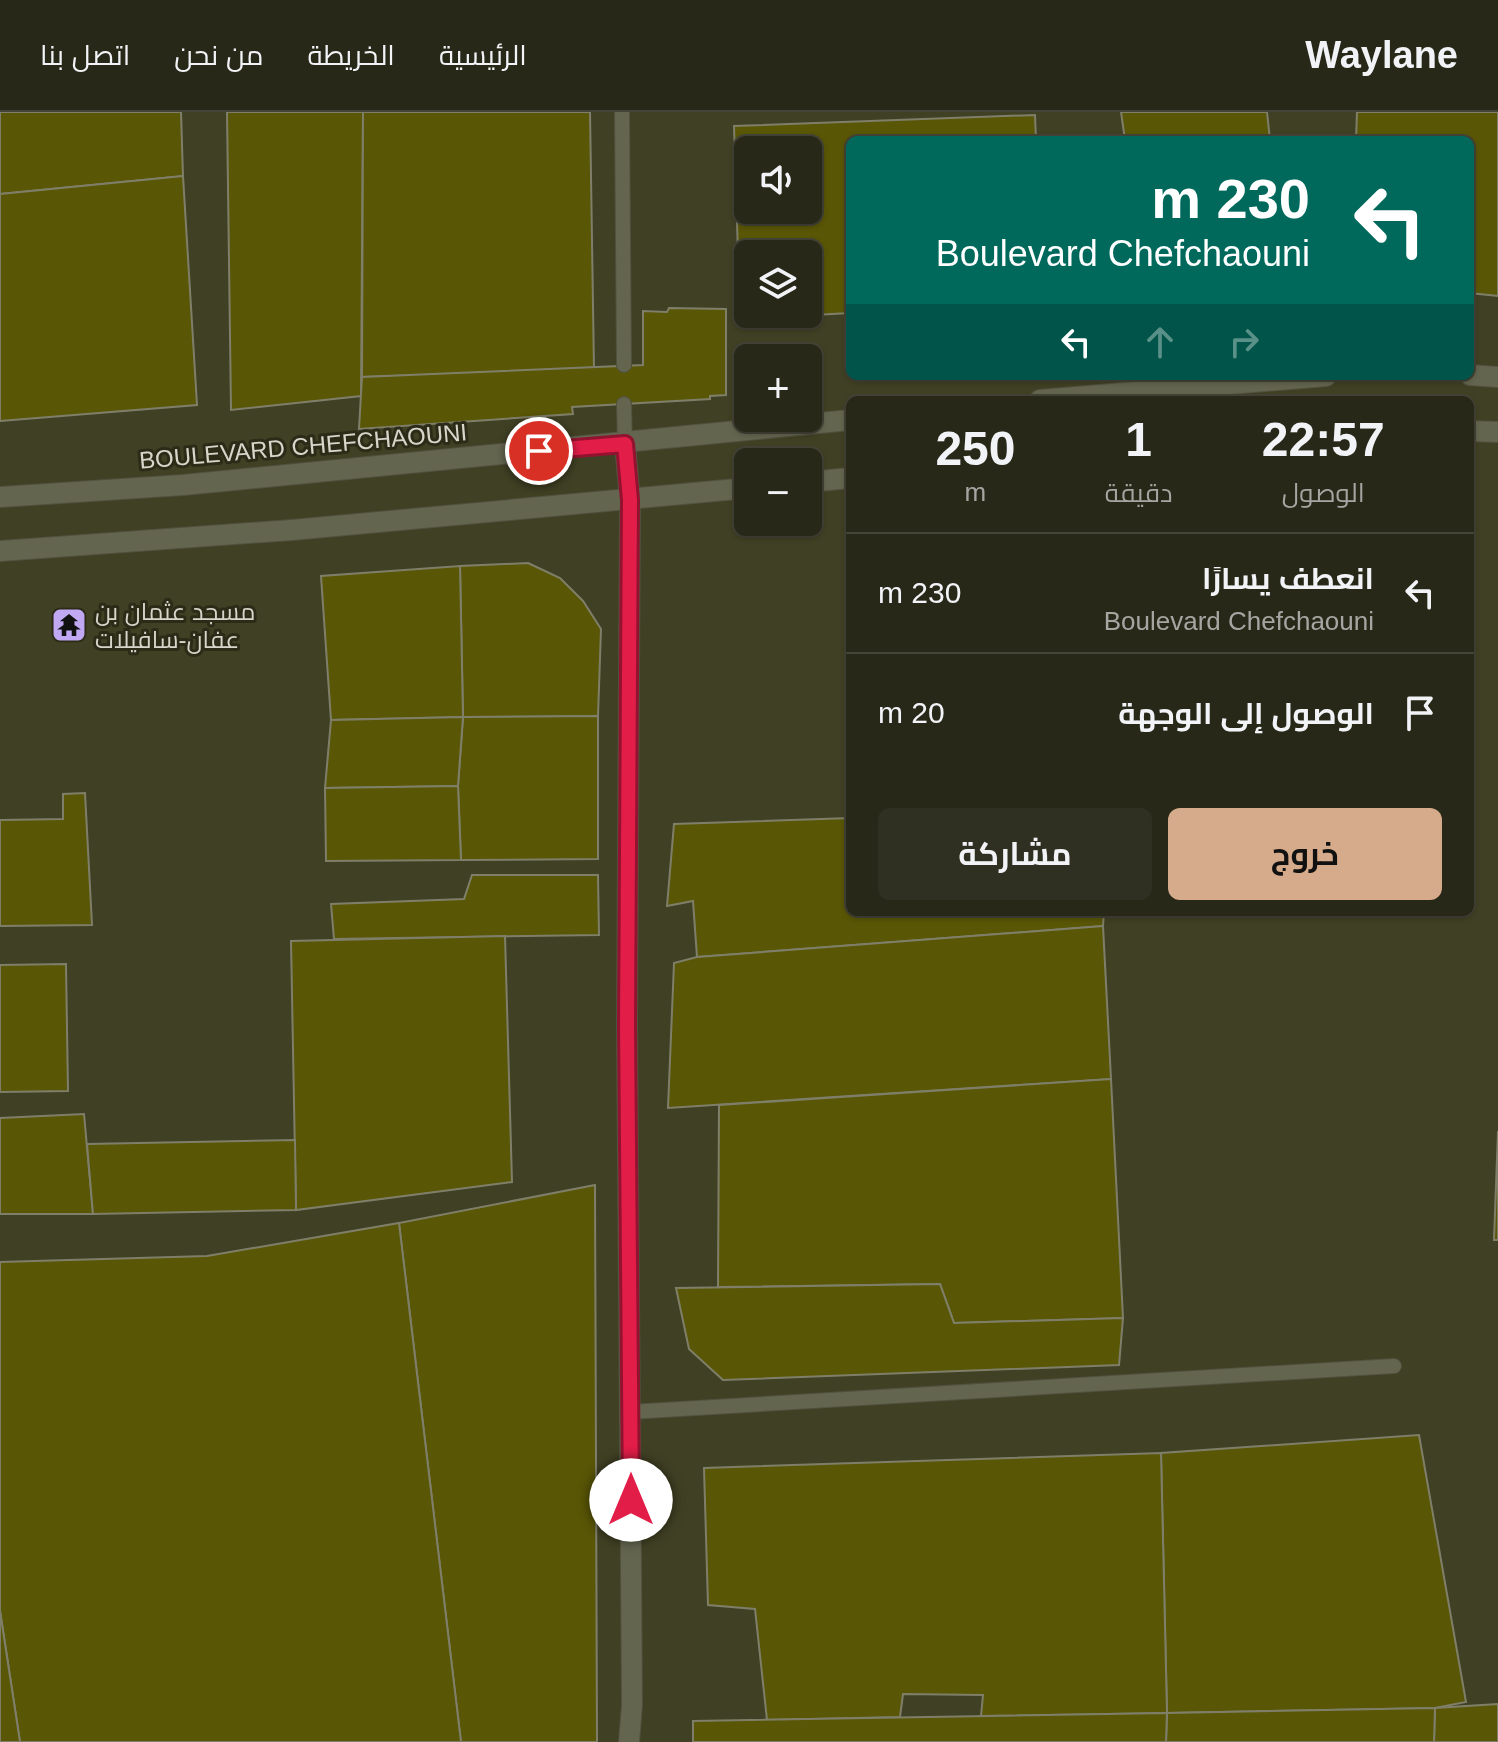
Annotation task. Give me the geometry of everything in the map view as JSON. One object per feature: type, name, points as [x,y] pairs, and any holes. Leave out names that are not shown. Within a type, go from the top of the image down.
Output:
[{"type":"street","points":[[1474,375],[1498,377]]},
{"type":"street","points":[[1088,396],[1278,380]]},
{"type":"street","name":"BOULEVARD CHEFCHAOUNI","points":[[0,497],[183,485],[846,420]]},
{"type":"street","points":[[1474,431],[1498,432]]},
{"type":"street","points":[[625,444],[630,500],[627,1025],[632,1705],[629,1742]]},
{"type":"street","points":[[822,481],[846,478]]},
{"type":"street","points":[[0,551],[292,530],[734,489]]},
{"type":"lane","points":[[622,112],[624,365]]},
{"type":"lane","points":[[624,404],[625,444]]},
{"type":"lane","points":[[630,1412],[1394,1366]]},
{"type":"shaded area","points":[[0,112],[1498,112],[1498,1742],[0,1742]]},
{"type":"building","points":[[0,112],[181,112],[183,176],[0,194]]},
{"type":"building","points":[[227,112],[363,112],[361,396],[231,410]]},
{"type":"building","points":[[363,112],[590,112],[594,369],[362,377]]},
{"type":"building","points":[[1121,112],[1267,112],[1270,136],[1124,136]]},
{"type":"building","points":[[1357,112],[1498,112],[1498,296],[1474,293],[1474,136],[1356,136]]},
{"type":"building","points":[[1035,115],[1036,136],[846,136],[846,313],[822,315],[822,240],[738,240],[737,224],[822,224],[822,136],[734,136],[734,126]]},
{"type":"building","points":[[183,176],[197,405],[0,421],[0,194]]},
{"type":"building","points":[[669,308],[726,309],[726,395],[710,396],[710,399],[572,407],[573,414],[359,429],[362,377],[643,365],[643,311],[667,312]]},
{"type":"building","points":[[528,563],[560,578],[583,601],[601,629],[598,716],[463,717],[460,566]]},
{"type":"building","points":[[460,566],[463,717],[331,720],[321,576]]},
{"type":"building","points":[[598,716],[598,859],[461,860],[458,786],[463,717]]},
{"type":"building","points":[[463,717],[458,786],[325,788],[331,720]]},
{"type":"building","points":[[458,786],[461,860],[326,861],[325,788]]},
{"type":"building","points":[[85,793],[92,925],[0,926],[0,820],[63,819],[63,794]]},
{"type":"building","points":[[846,818],[846,916],[1104,916],[1103,926],[697,957],[693,901],[667,906],[674,824]]},
{"type":"building","points":[[472,875],[598,875],[599,935],[334,939],[331,904],[464,899]]},
{"type":"building","points":[[1103,926],[1111,1079],[668,1108],[674,963],[697,957]]},
{"type":"building","points":[[505,936],[512,1182],[296,1210],[291,941]]},
{"type":"building","points":[[66,964],[68,1091],[0,1092],[0,965]]},
{"type":"building","points":[[1111,1079],[1123,1318],[954,1323],[940,1284],[718,1287],[719,1105]]},
{"type":"building","points":[[84,1114],[93,1214],[0,1214],[0,1118]]},
{"type":"building","points":[[1498,1131],[1498,1240],[1494,1240]]},
{"type":"building","points":[[295,1140],[296,1210],[93,1214],[87,1144]]},
{"type":"building","points":[[595,1185],[597,1742],[461,1742],[399,1223]]},
{"type":"building","points":[[399,1223],[461,1742],[20,1742],[0,1611],[0,1262],[207,1256]]},
{"type":"building","points":[[940,1284],[954,1323],[1123,1318],[1119,1365],[723,1380],[689,1349],[676,1288]]},
{"type":"building","points":[[1419,1435],[1466,1702],[1435,1708],[1167,1713],[1161,1453]]},
{"type":"building","points":[[1161,1453],[1167,1713],[981,1716],[983,1695],[903,1694],[900,1717],[767,1720],[755,1609],[708,1605],[704,1468]]},
{"type":"building","points":[[0,1611],[20,1742],[0,1742]]},
{"type":"building","points":[[1498,1704],[1498,1742],[1434,1742],[1435,1708]]},
{"type":"building","points":[[1435,1708],[1434,1742],[1166,1742],[1167,1713]]},
{"type":"building","points":[[1167,1713],[1166,1742],[693,1742],[693,1721]]},
{"type":"place","name":"مسجد عثمان بن عفان-سافيلات","points":[[69,625]]},
{"type":"route","points":[[539,451],[625,444],[630,500],[627,1025],[631,1500]]}]
